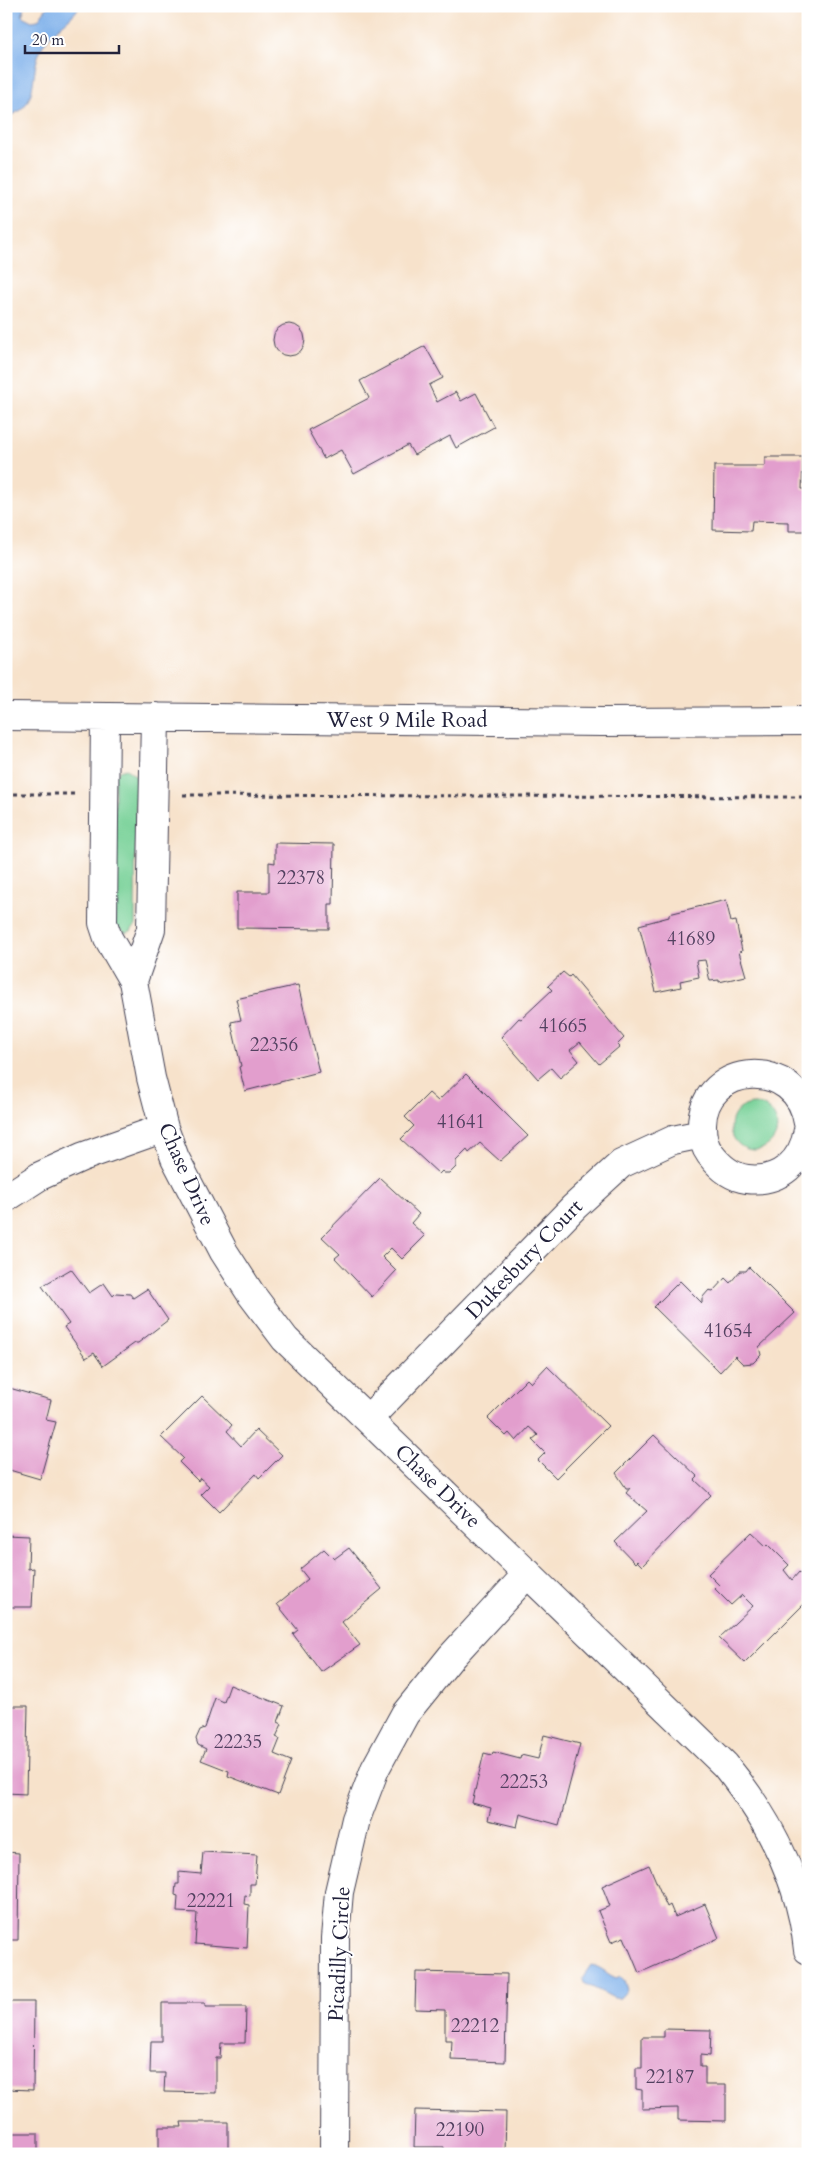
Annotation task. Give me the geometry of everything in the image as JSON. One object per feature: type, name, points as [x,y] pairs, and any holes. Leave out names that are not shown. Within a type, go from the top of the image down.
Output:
[{"type":"street","name":"West 9 Mile Road","points":[[6,716],[808,721]]},
{"type":"street","name":"Chase Drive","points":[[105,717],[103,923],[108,938],[133,981],[151,1078],[164,1128],[175,1158],[224,1252],[251,1294],[285,1339],[725,1765],[765,1820],[788,1870],[800,1904],[808,1950]]},
{"type":"street","name":"Chase Drive","points":[[133,981],[151,930],[155,718]]},
{"type":"street","points":[[808,1123],[806,1111],[798,1095],[785,1083],[770,1076],[752,1074],[735,1078],[720,1087],[709,1100],[702,1117],[702,1134],[708,1151],[717,1164],[729,1173],[744,1178],[760,1180],[775,1176],[789,1168],[802,1149],[808,1130]]},
{"type":"street","points":[[6,1198],[40,1176],[82,1158],[164,1128]]},
{"type":"street","name":"Dukesbury Court","points":[[368,1419],[574,1207],[621,1164],[673,1140],[702,1134]]},
{"type":"street","name":"Picadilly Circle","points":[[334,2154],[335,1938],[339,1892],[356,1819],[375,1769],[405,1714],[451,1657],[528,1573]]},
{"type":"path","points":[[6,794],[78,794]]},
{"type":"path","points":[[178,795],[808,797]]},
{"type":"green space","points":[[126,769],[136,776],[135,925],[131,931],[125,933],[114,925],[115,776],[119,771]]},
{"type":"green space","points":[[754,1104],[767,1108],[773,1114],[777,1127],[773,1140],[767,1146],[754,1150],[741,1146],[735,1140],[731,1127],[735,1114],[741,1108]]},
{"type":"water","points":[[6,6],[25,6],[22,16],[32,21],[38,20],[48,6],[80,6],[50,36],[41,49],[37,59],[32,89],[25,105],[17,112],[6,117],[6,67],[10,61],[10,53],[6,50]]},
{"type":"water","points":[[591,1965],[614,1977],[620,1976],[624,1980],[627,1990],[620,1998],[614,1998],[584,1983],[582,1978]]},
{"type":"building","points":[[289,324],[295,325],[300,329],[304,334],[304,346],[300,351],[295,355],[289,356],[283,355],[278,351],[274,346],[273,340],[274,334],[278,329],[283,325]]},
{"type":"building","points":[[425,346],[443,378],[429,385],[437,402],[456,392],[461,401],[476,393],[494,427],[456,448],[450,436],[414,455],[408,445],[354,474],[341,450],[324,459],[308,430],[369,398],[360,381]]},
{"type":"building","points":[[765,457],[803,457],[802,489],[808,489],[808,531],[789,531],[789,522],[752,521],[751,531],[713,530],[714,466],[765,466]]},
{"type":"building","points":[[275,843],[334,844],[333,904],[329,904],[329,929],[237,928],[237,892],[269,892],[269,862],[275,863]]},
{"type":"building","points":[[726,900],[731,922],[736,921],[742,951],[739,952],[746,976],[719,982],[719,980],[710,981],[705,960],[696,961],[699,977],[680,981],[681,987],[656,992],[639,925],[669,917],[669,914]]},
{"type":"building","points":[[563,972],[569,977],[571,975],[624,1038],[617,1045],[619,1047],[599,1064],[580,1042],[570,1050],[579,1061],[560,1078],[551,1068],[538,1079],[501,1037],[519,1018],[521,1019],[552,990],[548,986]]},
{"type":"building","points":[[298,985],[319,1072],[245,1091],[231,1022],[241,1020],[236,999]]},
{"type":"building","points":[[466,1074],[528,1136],[500,1161],[480,1143],[469,1153],[467,1150],[456,1161],[456,1167],[450,1173],[442,1171],[439,1174],[401,1139],[414,1126],[405,1117],[429,1093],[438,1101]]},
{"type":"building","points":[[380,1178],[419,1214],[411,1223],[425,1236],[402,1259],[391,1248],[382,1257],[396,1271],[372,1297],[335,1258],[340,1254],[322,1237]]},
{"type":"building","points":[[749,1267],[795,1313],[759,1347],[761,1355],[753,1363],[743,1364],[735,1356],[720,1372],[654,1307],[680,1281],[702,1303],[702,1298],[709,1290],[713,1291],[725,1278],[730,1283],[740,1271],[746,1271]]},
{"type":"building","points":[[71,1269],[89,1293],[104,1283],[113,1296],[116,1293],[130,1294],[133,1298],[147,1289],[168,1320],[103,1366],[94,1353],[86,1358],[64,1327],[69,1324],[42,1286]]},
{"type":"building","points":[[547,1366],[608,1426],[556,1478],[538,1460],[545,1453],[532,1440],[538,1435],[529,1427],[516,1441],[509,1433],[506,1436],[488,1418],[527,1379],[531,1383]]},
{"type":"building","points":[[6,1387],[51,1400],[46,1420],[56,1422],[40,1479],[6,1469]]},
{"type":"building","points":[[202,1396],[232,1425],[227,1431],[241,1446],[256,1430],[282,1455],[259,1478],[256,1474],[219,1512],[201,1494],[209,1486],[200,1478],[198,1481],[179,1462],[183,1458],[161,1437]]},
{"type":"building","points":[[654,1435],[698,1477],[695,1480],[711,1495],[642,1566],[637,1561],[635,1563],[615,1542],[647,1511],[626,1493],[630,1488],[626,1488],[616,1473]]},
{"type":"building","points":[[751,1532],[766,1546],[768,1544],[789,1565],[784,1570],[792,1580],[799,1572],[808,1580],[808,1600],[745,1663],[719,1638],[753,1606],[742,1595],[731,1605],[715,1589],[719,1585],[708,1574]]},
{"type":"building","points":[[6,1535],[29,1536],[28,1569],[34,1568],[32,1607],[6,1607]]},
{"type":"building","points":[[349,1548],[382,1589],[342,1622],[360,1645],[321,1672],[293,1634],[298,1630],[277,1604],[308,1579],[300,1569],[324,1549],[334,1559]]},
{"type":"building","points":[[230,1685],[284,1706],[278,1722],[282,1724],[276,1737],[280,1739],[274,1754],[291,1761],[278,1795],[228,1776],[229,1771],[201,1760],[206,1749],[198,1745],[196,1739],[200,1730],[205,1728],[215,1698],[224,1702]]},
{"type":"building","points":[[6,1706],[28,1706],[26,1794],[6,1793]]},
{"type":"building","points":[[544,1735],[580,1744],[559,1825],[520,1814],[517,1827],[488,1820],[491,1808],[472,1803],[484,1753],[492,1755],[493,1752],[520,1759],[521,1755],[538,1759]]},
{"type":"building","points":[[6,1852],[19,1853],[18,1940],[6,1940]]},
{"type":"building","points":[[203,1852],[257,1855],[255,1884],[250,1884],[250,1896],[245,1895],[244,1904],[249,1905],[247,1948],[195,1944],[197,1913],[177,1912],[178,1896],[175,1895],[176,1884],[179,1884],[179,1872],[201,1874]]},
{"type":"building","points":[[649,1865],[667,1907],[670,1905],[675,1917],[705,1904],[719,1938],[639,1973],[624,1937],[611,1942],[598,1911],[610,1906],[602,1886]]},
{"type":"building","points":[[416,1972],[507,1974],[505,2062],[451,2060],[452,2040],[445,2040],[445,2010],[415,2009]]},
{"type":"building","points":[[6,2002],[34,2002],[33,2090],[6,2089]]},
{"type":"building","points":[[162,2003],[205,2003],[205,2007],[246,2007],[245,2043],[221,2043],[220,2058],[216,2058],[216,2093],[164,2092],[165,2073],[150,2073],[151,2041],[162,2041]]},
{"type":"building","points":[[664,2029],[711,2030],[710,2056],[700,2055],[700,2067],[705,2067],[705,2085],[726,2085],[726,2121],[678,2120],[678,2108],[642,2109],[642,2090],[636,2089],[636,2068],[642,2068],[642,2037],[664,2037]]},
{"type":"building","points":[[415,2110],[506,2112],[505,2154],[444,2154],[444,2147],[414,2147]]},
{"type":"building","points":[[181,2122],[228,2122],[228,2149],[222,2149],[222,2154],[159,2154],[159,2127],[182,2127]]},
{"type":"building","points":[[6,2133],[38,2133],[38,2154],[6,2154]]}]
